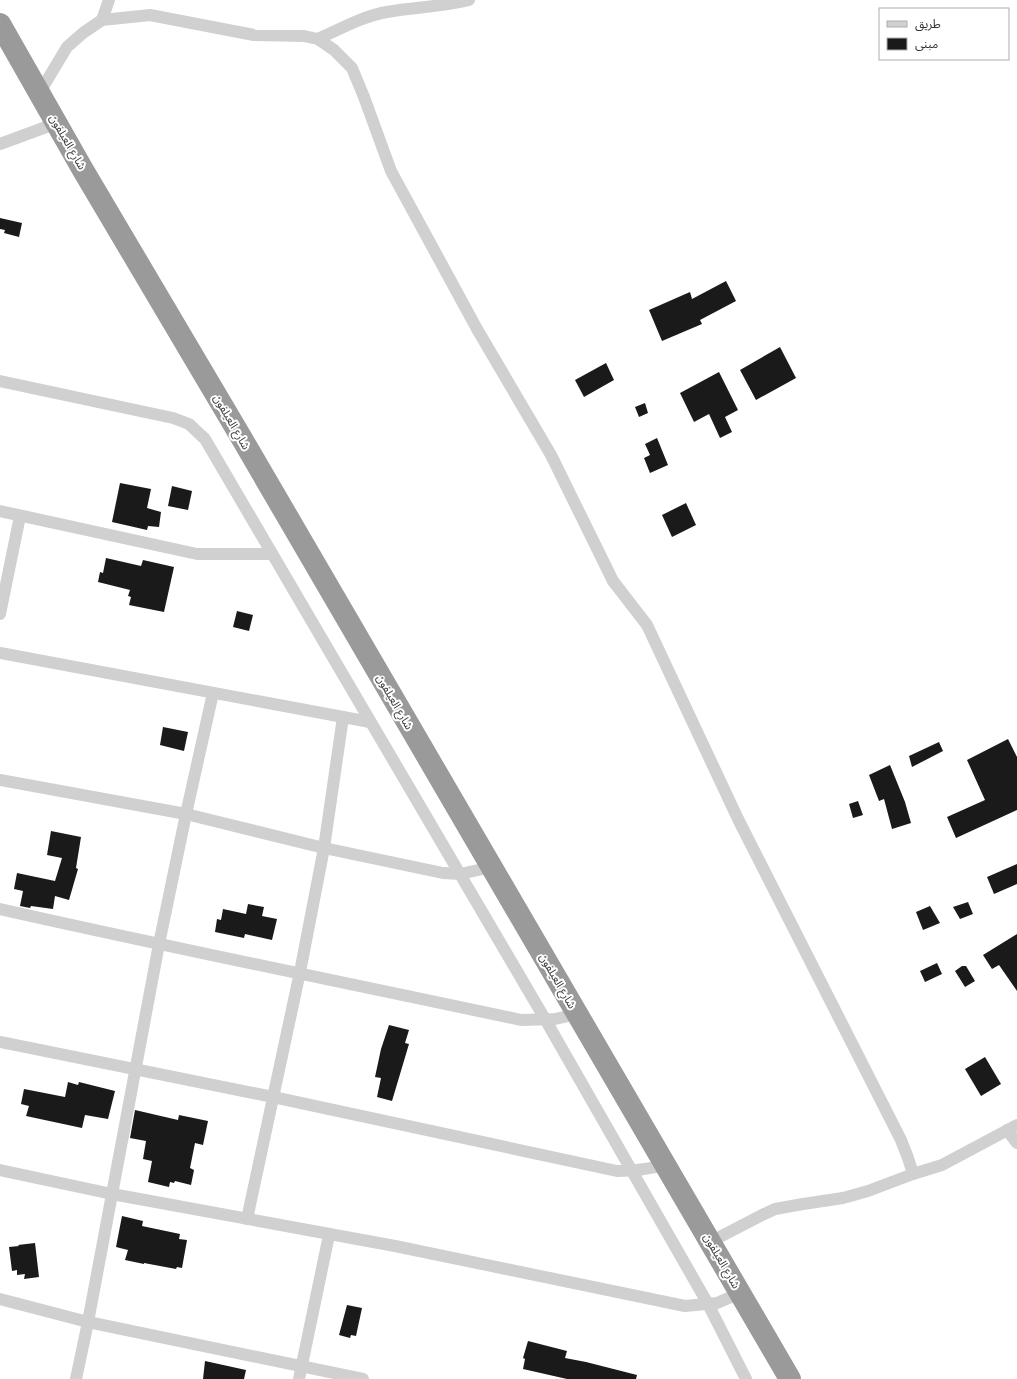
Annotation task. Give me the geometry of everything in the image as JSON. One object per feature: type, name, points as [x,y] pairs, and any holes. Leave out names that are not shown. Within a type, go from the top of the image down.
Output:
[{"type":"highway","name":"شارع العيلفون","points":[[1,26],[790,1379]]},
{"type":"street","points":[[102,20],[110,0]]},
{"type":"street","points":[[318,38],[355,22],[385,12],[454,4],[469,0]]},
{"type":"street","points":[[40,92],[67,47],[83,33],[102,20],[150,15],[254,35],[304,36],[318,38],[334,50],[352,68],[391,171],[477,328],[551,455],[613,581],[647,625],[738,819],[900,1140],[913,1174]]},
{"type":"street","points":[[0,144],[57,123]]},
{"type":"street","points":[[0,381],[174,418],[189,424],[201,435],[211,448],[370,722],[546,1019],[708,1304],[746,1379]]},
{"type":"street","points":[[0,511],[197,554],[272,554]]},
{"type":"street","points":[[0,614],[20,516]]},
{"type":"street","points":[[0,653],[370,722]]},
{"type":"street","points":[[76,1379],[159,944],[213,693]]},
{"type":"street","points":[[247,1219],[300,972],[324,848],[343,717]]},
{"type":"street","points":[[0,780],[186,814],[324,848],[443,873],[460,874],[492,867]]},
{"type":"street","points":[[0,909],[521,1020],[556,1019],[577,1014]]},
{"type":"street","points":[[0,1042],[272,1097],[617,1171],[649,1169],[665,1165]]},
{"type":"street","points":[[710,1242],[775,1209],[843,1198],[868,1191],[942,1165],[1012,1127],[1017,1143]]},
{"type":"street","points":[[0,1170],[112,1194],[410,1249],[678,1305],[717,1304],[740,1293]]},
{"type":"street","points":[[299,1379],[329,1235]]},
{"type":"street","points":[[0,1299],[88,1322],[363,1379]]},
{"type":"building","points":[[0,218],[22,223],[19,237],[4,233],[5,230],[0,229]]},
{"type":"building","points":[[726,281],[736,301],[700,320],[702,324],[662,341],[649,310],[690,292],[692,299]]},
{"type":"building","points":[[780,347],[796,378],[756,400],[740,370]]},
{"type":"building","points":[[606,363],[614,380],[584,397],[575,380]]},
{"type":"building","points":[[719,372],[738,410],[725,417],[732,432],[720,438],[709,414],[694,422],[680,393]]},
{"type":"building","points":[[645,403],[648,413],[639,417],[635,407]]},
{"type":"building","points":[[657,438],[668,465],[650,473],[644,458],[650,455],[645,444]]},
{"type":"building","points":[[120,483],[151,489],[147,508],[161,512],[159,527],[148,526],[147,530],[112,522]]},
{"type":"building","points":[[172,486],[192,491],[188,510],[168,506]]},
{"type":"building","points":[[686,503],[696,525],[672,537],[662,515]]},
{"type":"building","points":[[106,558],[141,566],[143,560],[174,567],[164,612],[129,605],[131,597],[128,596],[130,590],[98,582],[100,572],[103,573]]},
{"type":"building","points":[[237,611],[253,615],[249,631],[233,627]]},
{"type":"building","points":[[163,727],[188,732],[184,751],[160,745]]},
{"type":"building","points":[[1008,739],[1017,757],[1017,810],[956,838],[947,817],[985,800],[967,760]]},
{"type":"building","points":[[939,742],[943,751],[912,767],[909,756]]},
{"type":"building","points":[[890,765],[905,802],[911,823],[892,829],[884,799],[879,801],[869,775]]},
{"type":"building","points":[[858,801],[863,815],[853,818],[849,804]]},
{"type":"building","points":[[51,831],[81,837],[76,868],[78,869],[69,900],[55,896],[53,909],[20,906],[23,891],[14,889],[17,873],[55,881],[62,858],[47,855]]},
{"type":"building","points":[[1017,864],[1017,884],[994,894],[987,877]]},
{"type":"building","points":[[968,902],[973,914],[960,919],[953,907]]},
{"type":"building","points":[[248,904],[264,907],[262,916],[277,919],[272,940],[245,934],[244,938],[215,932],[217,919],[221,920],[223,909],[246,914]]},
{"type":"building","points":[[930,906],[940,923],[923,930],[916,912]]},
{"type":"building","points":[[1017,934],[1017,991],[999,965],[992,969],[983,955]]},
{"type":"building","points":[[937,963],[942,974],[925,982],[920,971]]},
{"type":"building","points":[[962,966],[966,966],[975,981],[965,987],[955,971]]},
{"type":"building","points":[[389,1025],[409,1030],[405,1043],[409,1044],[392,1101],[377,1097],[381,1078],[375,1077],[381,1049]]},
{"type":"building","points":[[985,1057],[1001,1084],[981,1096],[965,1069]]},
{"type":"building","points":[[68,1082],[78,1085],[79,1082],[115,1091],[108,1119],[85,1115],[82,1128],[26,1116],[29,1106],[21,1104],[24,1089],[65,1097]]},
{"type":"building","points":[[135,1110],[178,1120],[179,1115],[208,1121],[203,1145],[195,1143],[190,1168],[194,1170],[191,1185],[175,1181],[174,1183],[170,1182],[169,1187],[148,1182],[152,1161],[143,1159],[146,1141],[130,1138]]},
{"type":"building","points":[[122,1216],[143,1221],[142,1226],[180,1234],[179,1239],[187,1240],[182,1268],[177,1267],[176,1269],[125,1260],[128,1250],[116,1247]]},
{"type":"building","points":[[35,1243],[39,1277],[24,1279],[25,1274],[17,1275],[17,1270],[12,1271],[9,1247]]},
{"type":"building","points":[[347,1305],[362,1308],[356,1336],[351,1335],[350,1338],[339,1335]]},
{"type":"building","points":[[528,1341],[567,1351],[565,1358],[637,1375],[636,1379],[567,1379],[523,1369],[525,1359],[523,1358]]},
{"type":"building","points":[[205,1361],[246,1370],[244,1379],[203,1379]]}]
